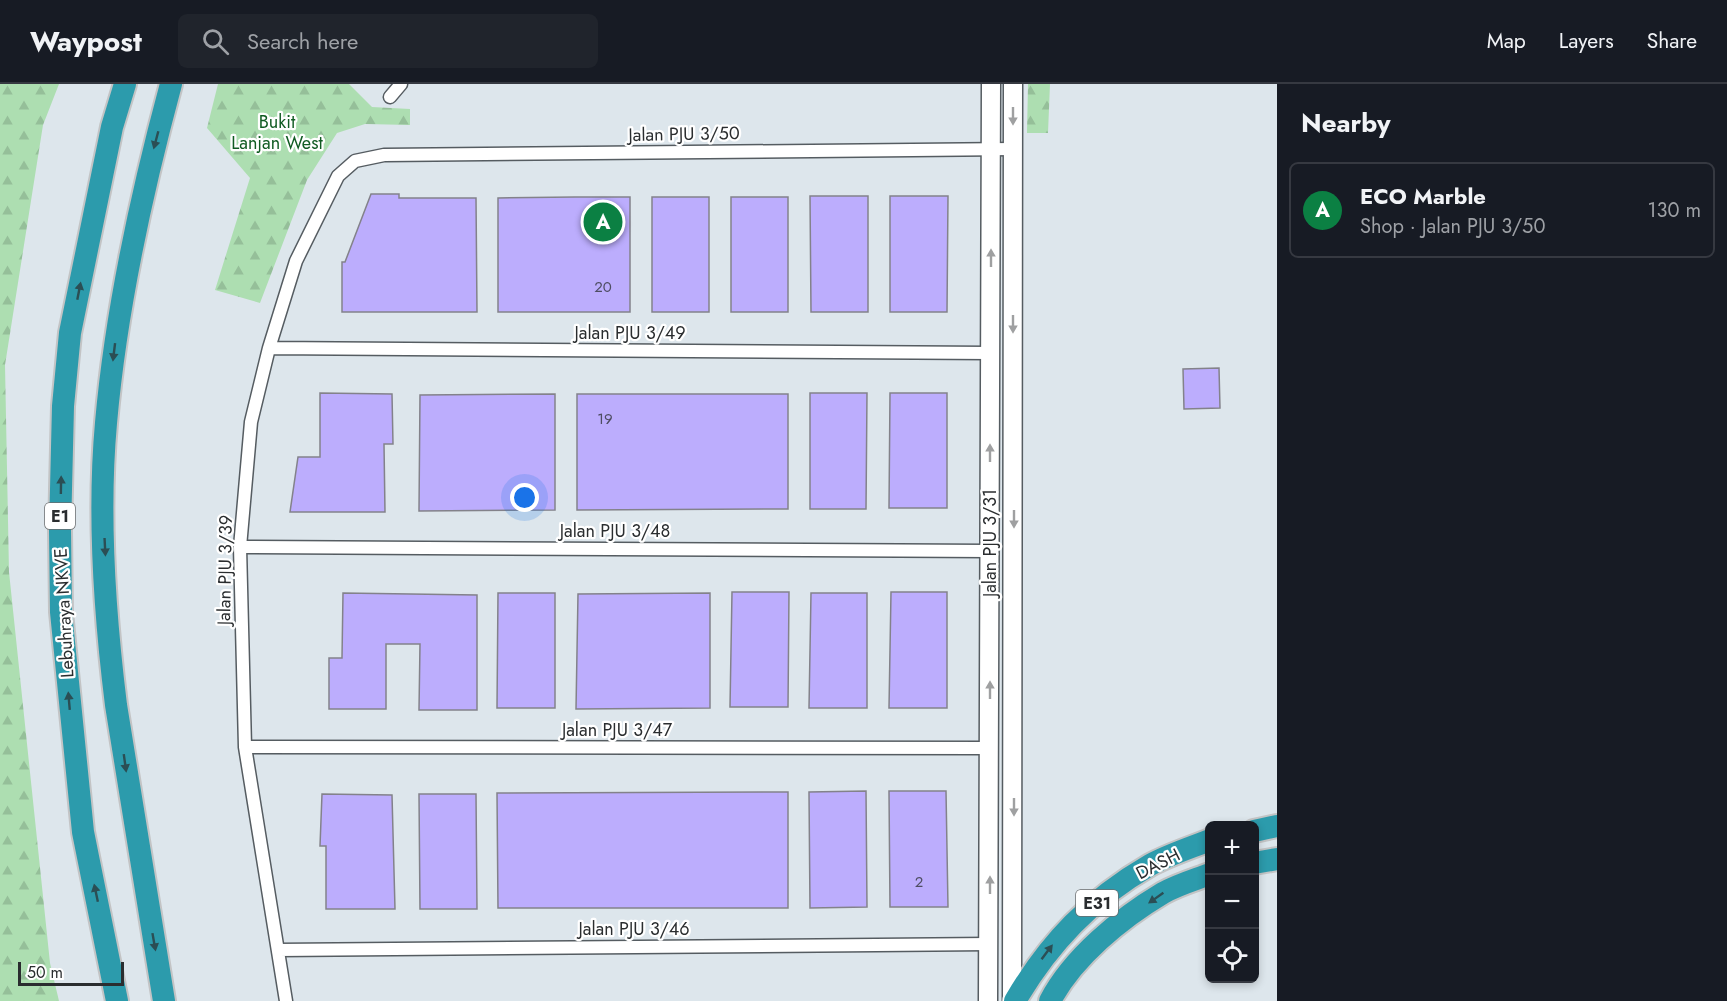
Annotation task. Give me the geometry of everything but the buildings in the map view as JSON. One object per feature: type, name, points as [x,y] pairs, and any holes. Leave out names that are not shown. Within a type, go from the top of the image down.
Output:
[{"type":"highway","name":"Lebuhraya NKVE","points":[[117,1001],[83,832],[62,623],[60,531],[63,406],[70,333],[110,137],[125,84]]},
{"type":"highway","points":[[164,1001],[116,705],[111,661],[104,533],[106,426],[114,345],[154,148],[171,84]]},
{"type":"highway","points":[[1259,830],[1277,826]]},
{"type":"highway","name":"DASH","points":[[1013,1001],[1058,937],[1104,896],[1151,865],[1205,842]]},
{"type":"highway","points":[[1259,862],[1277,859]]},
{"type":"highway","name":"DASH","points":[[1050,1001],[1085,954],[1124,921],[1164,892],[1206,875]]},
{"type":"street","points":[[390,97],[401,84]]},
{"type":"street","name":"Jalan PJU 3/31","points":[[988,1001],[990,944],[991,84]]},
{"type":"street","name":"Jalan PJU 3/31","points":[[1013,84],[1013,1001]]},
{"type":"street","name":"Jalan PJU 3/50","points":[[355,161],[384,155],[1013,149]]},
{"type":"street","name":"Jalan PJU 3/39","points":[[286,1001],[245,747],[240,547],[251,422],[269,348],[296,261],[338,176],[355,161]]},
{"type":"street","name":"Jalan PJU 3/49","points":[[269,348],[991,353]]},
{"type":"street","name":"Jalan PJU 3/48","points":[[240,547],[990,551]]},
{"type":"street","name":"Jalan PJU 3/47","points":[[245,747],[990,748]]},
{"type":"street","points":[[1259,854],[1277,853]]},
{"type":"street","name":"Jalan PJU 3/46","points":[[278,950],[990,944]]},
{"type":"green space","points":[[0,84],[59,84],[43,125],[5,365],[9,572],[50,963],[59,1001],[0,1001]]},
{"type":"green space","name":"Bukit Lanjan West","points":[[218,84],[349,84],[372,107],[410,109],[410,125],[365,124],[337,133],[307,180],[260,303],[215,290],[250,178],[207,128]]},
{"type":"green space","points":[[1028,84],[1050,84],[1048,133],[1027,133]]},
{"type":"place","name":"ECO Marble","points":[[603,222]]}]
